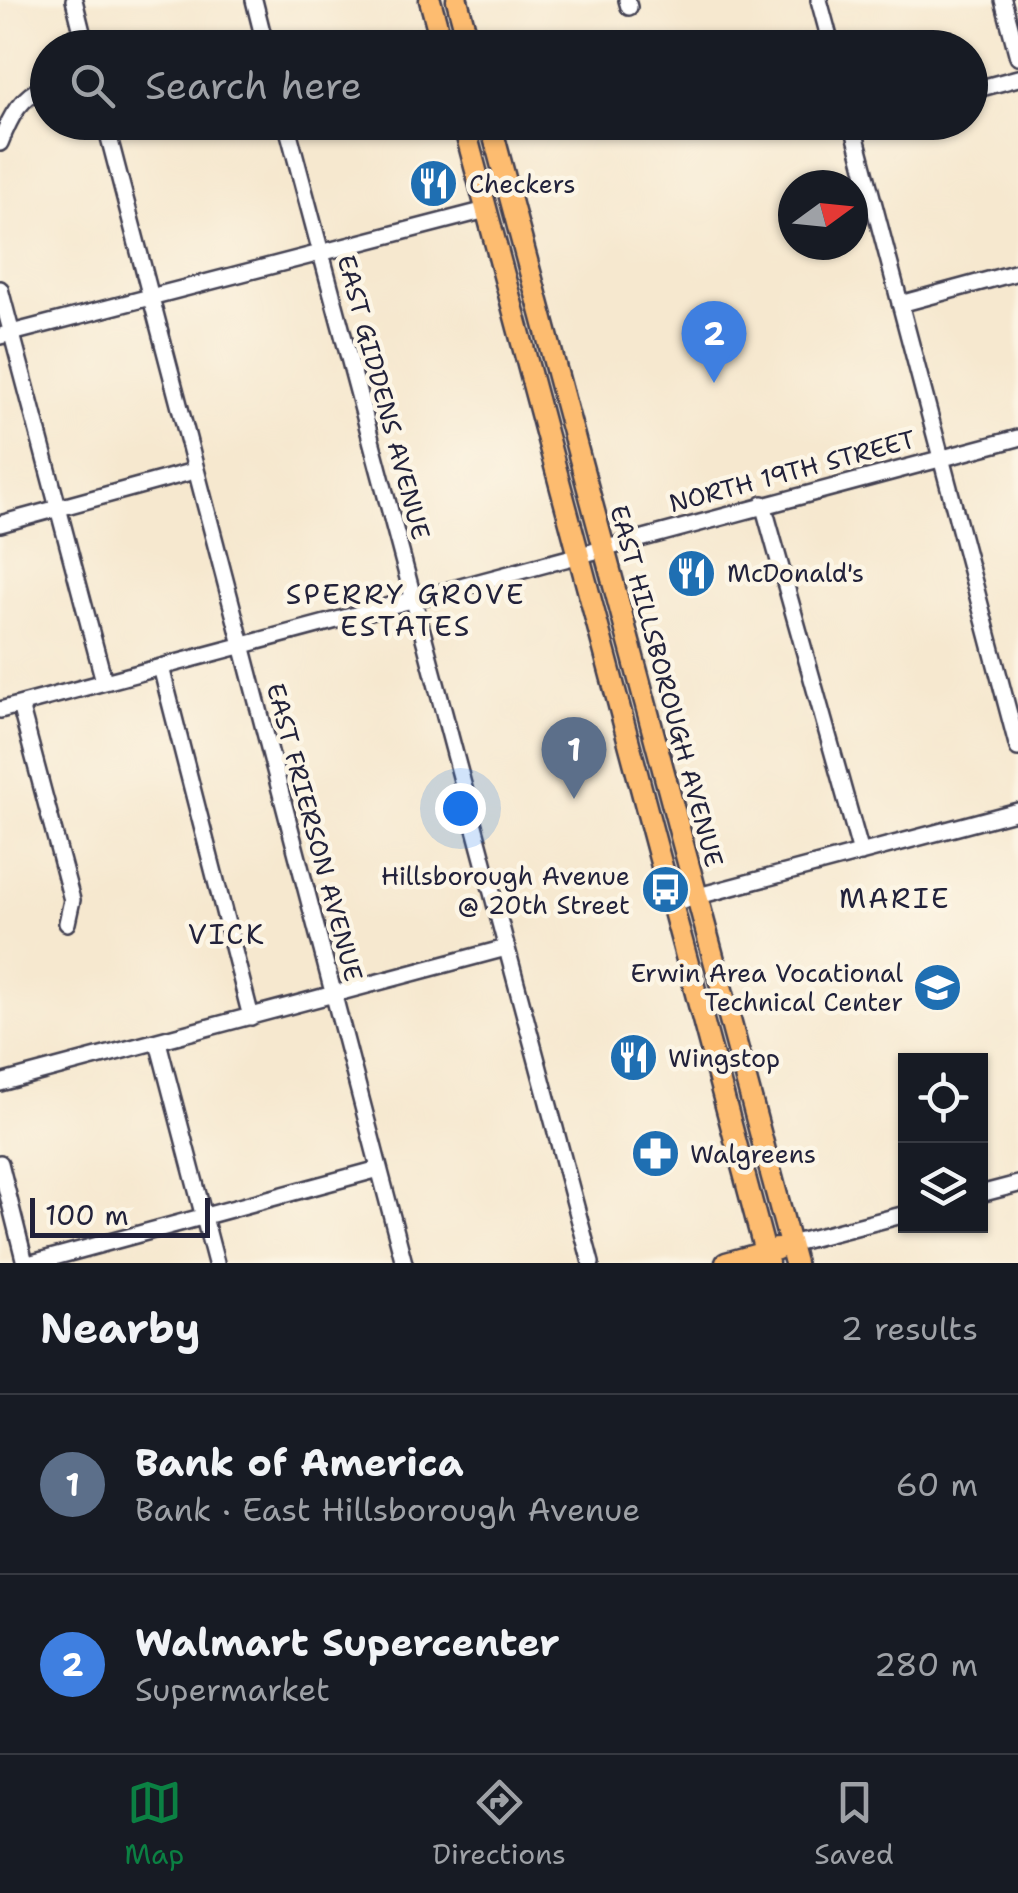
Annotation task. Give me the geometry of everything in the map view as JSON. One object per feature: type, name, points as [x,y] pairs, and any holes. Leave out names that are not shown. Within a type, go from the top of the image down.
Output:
[{"type":"main road","points":[[430,0],[438,30]]},
{"type":"main road","points":[[457,0],[465,30]]},
{"type":"main road","name":"EAST HILLSBOROUGH AVENUE","points":[[468,140],[766,1258]]},
{"type":"main road","name":"EAST HILLSBOROUGH AVENUE","points":[[495,140],[793,1254]]},
{"type":"main road","points":[[726,1263],[793,1254]]},
{"type":"street","points":[[74,0],[82,30]]},
{"type":"street","points":[[254,0],[262,30]]},
{"type":"street","points":[[819,0],[827,30]]},
{"type":"street","points":[[1003,0],[1018,57]]},
{"type":"street","points":[[988,86],[1018,78]]},
{"type":"street","points":[[0,143],[10,118],[30,92]]},
{"type":"street","name":"EAST FRIERSON AVENUE","points":[[110,140],[404,1263]]},
{"type":"street","name":"EAST GIDDENS AVENUE","points":[[291,140],[591,1263]]},
{"type":"street","points":[[857,140],[1018,748]]},
{"type":"street","points":[[6,334],[486,210]]},
{"type":"street","points":[[900,304],[1018,272]]},
{"type":"street","points":[[0,289],[6,334],[104,681]]},
{"type":"street","name":"NORTH 19TH STREET","points":[[0,710],[1018,438]]},
{"type":"street","points":[[0,524],[194,472]]},
{"type":"street","points":[[763,504],[861,853]]},
{"type":"street","points":[[160,667],[251,1017]]},
{"type":"street","points":[[20,704],[72,900],[68,923]]},
{"type":"street","points":[[672,903],[1018,811]]},
{"type":"street","points":[[0,1084],[506,948]]},
{"type":"street","points":[[158,1042],[216,1263]]},
{"type":"street","points":[[0,1163],[28,1263],[379,1169]]},
{"type":"street","points":[[988,1192],[1018,1184]]},
{"type":"street","points":[[793,1254],[898,1217]]},
{"type":"place","name":"Checkers","points":[[434,184]]},
{"type":"place","name":"Walmart Supercenter","points":[[714,383]]},
{"type":"place","name":"McDonald's","points":[[692,573]]},
{"type":"place","name":"Bank of America","points":[[574,799]]},
{"type":"place","name":"Hillsborough Avenue @ 20th Street","points":[[665,890]]},
{"type":"place","name":"Erwin Area Vocational Technical Center","points":[[938,987]]},
{"type":"place","name":"Wingstop","points":[[633,1058]]},
{"type":"place","name":"Walgreens","points":[[655,1154]]},
{"type":"district","name":"SPERRY GROVE ESTATES","points":[[406,610]]},
{"type":"district","name":"MARIE","points":[[895,898]]},
{"type":"district","name":"VICK","points":[[227,934]]}]
